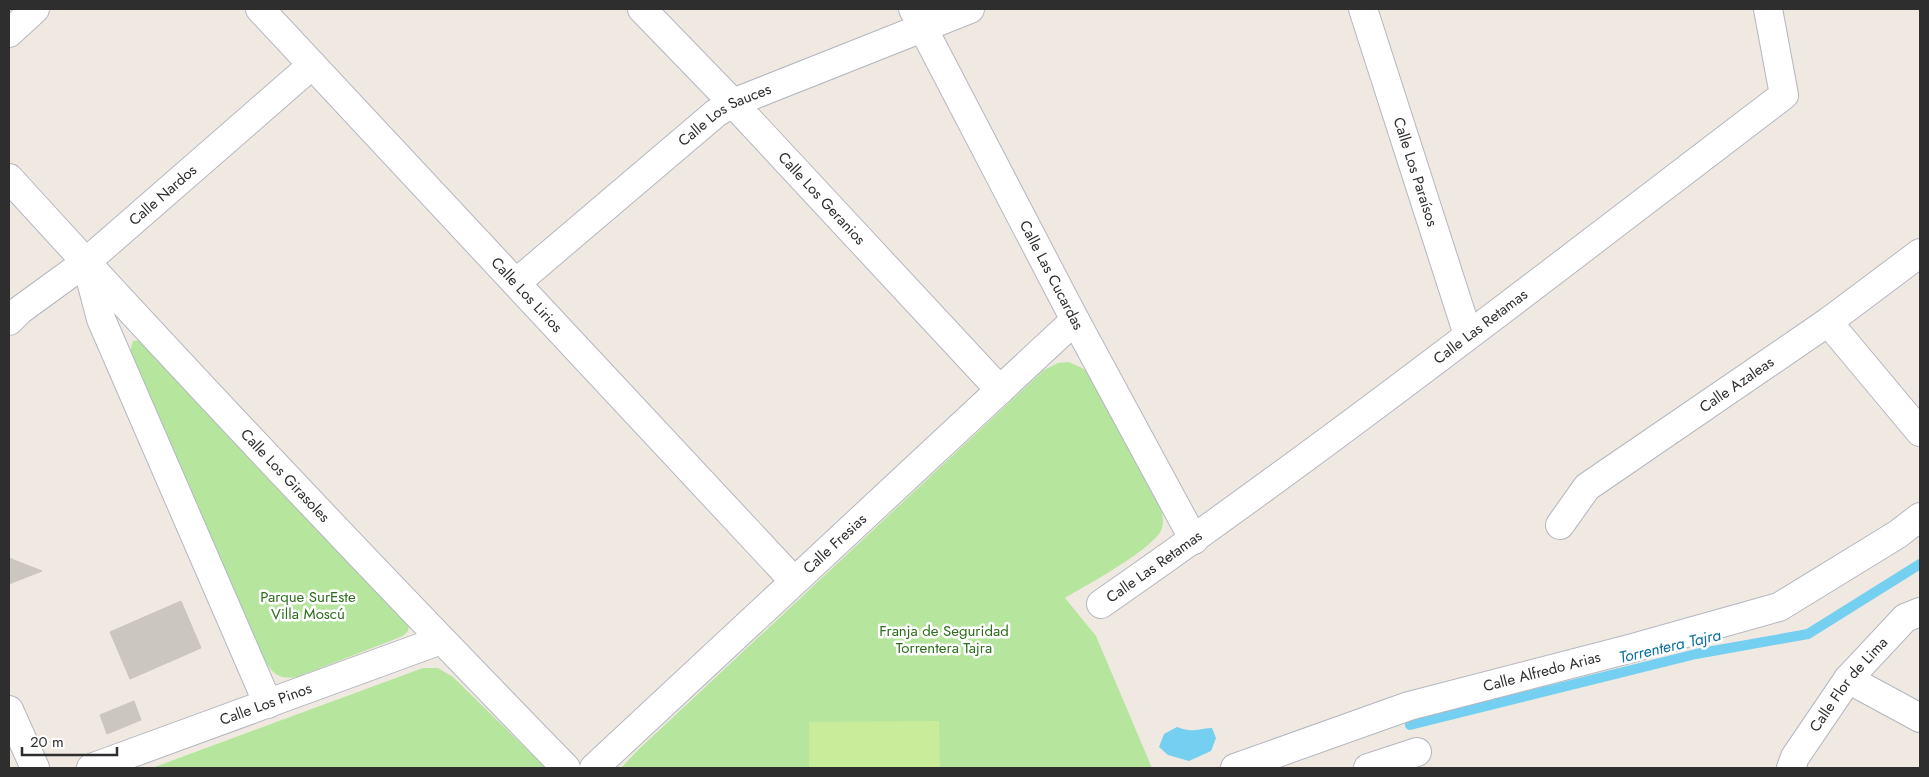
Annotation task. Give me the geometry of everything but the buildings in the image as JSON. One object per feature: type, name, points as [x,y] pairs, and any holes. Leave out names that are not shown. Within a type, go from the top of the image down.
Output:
[{"type":"street","points":[[9,33],[36,9]]},
{"type":"street","name":"Calle Los Lirios","points":[[260,9],[794,581]]},
{"type":"street","name":"Calle Los Geranios","points":[[642,9],[733,103],[1000,390]]},
{"type":"street","name":"Calle Los Sauces","points":[[516,283],[716,113],[733,103],[918,18],[970,9]]},
{"type":"street","name":"Calle Los Paraísos","points":[[1363,9],[1468,335]]},
{"type":"street","name":"Calle Las Retamas","points":[[1101,604],[1194,540],[1784,95],[1768,9]]},
{"type":"street","name":"Calle Las Cucardas","points":[[918,18],[1075,320],[1194,540]]},
{"type":"street","name":"Calle Nardos","points":[[9,321],[20,310],[86,262],[312,65]]},
{"type":"street","name":"Calle Los Girasoles","points":[[9,178],[441,640],[566,768]]},
{"type":"street","name":"Calle Azaleas","points":[[1560,525],[1587,486],[1828,322],[1920,253]]},
{"type":"street","points":[[86,262],[101,319],[268,704]]},
{"type":"street","name":"Calle Fresias","points":[[594,768],[1075,320]]},
{"type":"street","points":[[1828,322],[1920,432]]},
{"type":"street","name":"Calle Alfredo Arias","points":[[1235,768],[1409,706],[1629,649],[1779,607],[1898,534],[1920,517]]},
{"type":"street","name":"Calle Flor de Lima","points":[[1791,768],[1795,757],[1848,679],[1906,618],[1920,612]]},
{"type":"street","name":"Calle Los Pinos","points":[[91,768],[441,640]]},
{"type":"street","points":[[1848,679],[1920,718]]},
{"type":"street","points":[[9,710],[35,768]]},
{"type":"street","points":[[1368,768],[1417,752]]},
{"type":"green space","name":"Parque SurEste Villa Moscú","points":[[141,340],[409,625],[408,631],[403,636],[297,677],[279,676],[271,670],[261,654],[130,351],[133,341]]},
{"type":"green space","name":"Franja de Seguridad Torrentera Tajra","points":[[1069,362],[1095,376],[1158,497],[1162,512],[1162,528],[1147,546],[1119,566],[1065,598],[1096,636],[1152,768],[621,768],[1044,370],[1058,363]]},
{"type":"green space","points":[[423,668],[438,668],[453,677],[546,768],[152,768]]},
{"type":"green space","points":[[939,721],[940,768],[809,768],[809,722]]},
{"type":"water","points":[[1177,727],[1191,730],[1212,728],[1216,738],[1211,751],[1189,761],[1168,755],[1159,747],[1164,734]]},
{"type":"waterway","name":"Torrentera Tajra","points":[[1410,725],[1696,654],[1808,634],[1920,564]]}]
